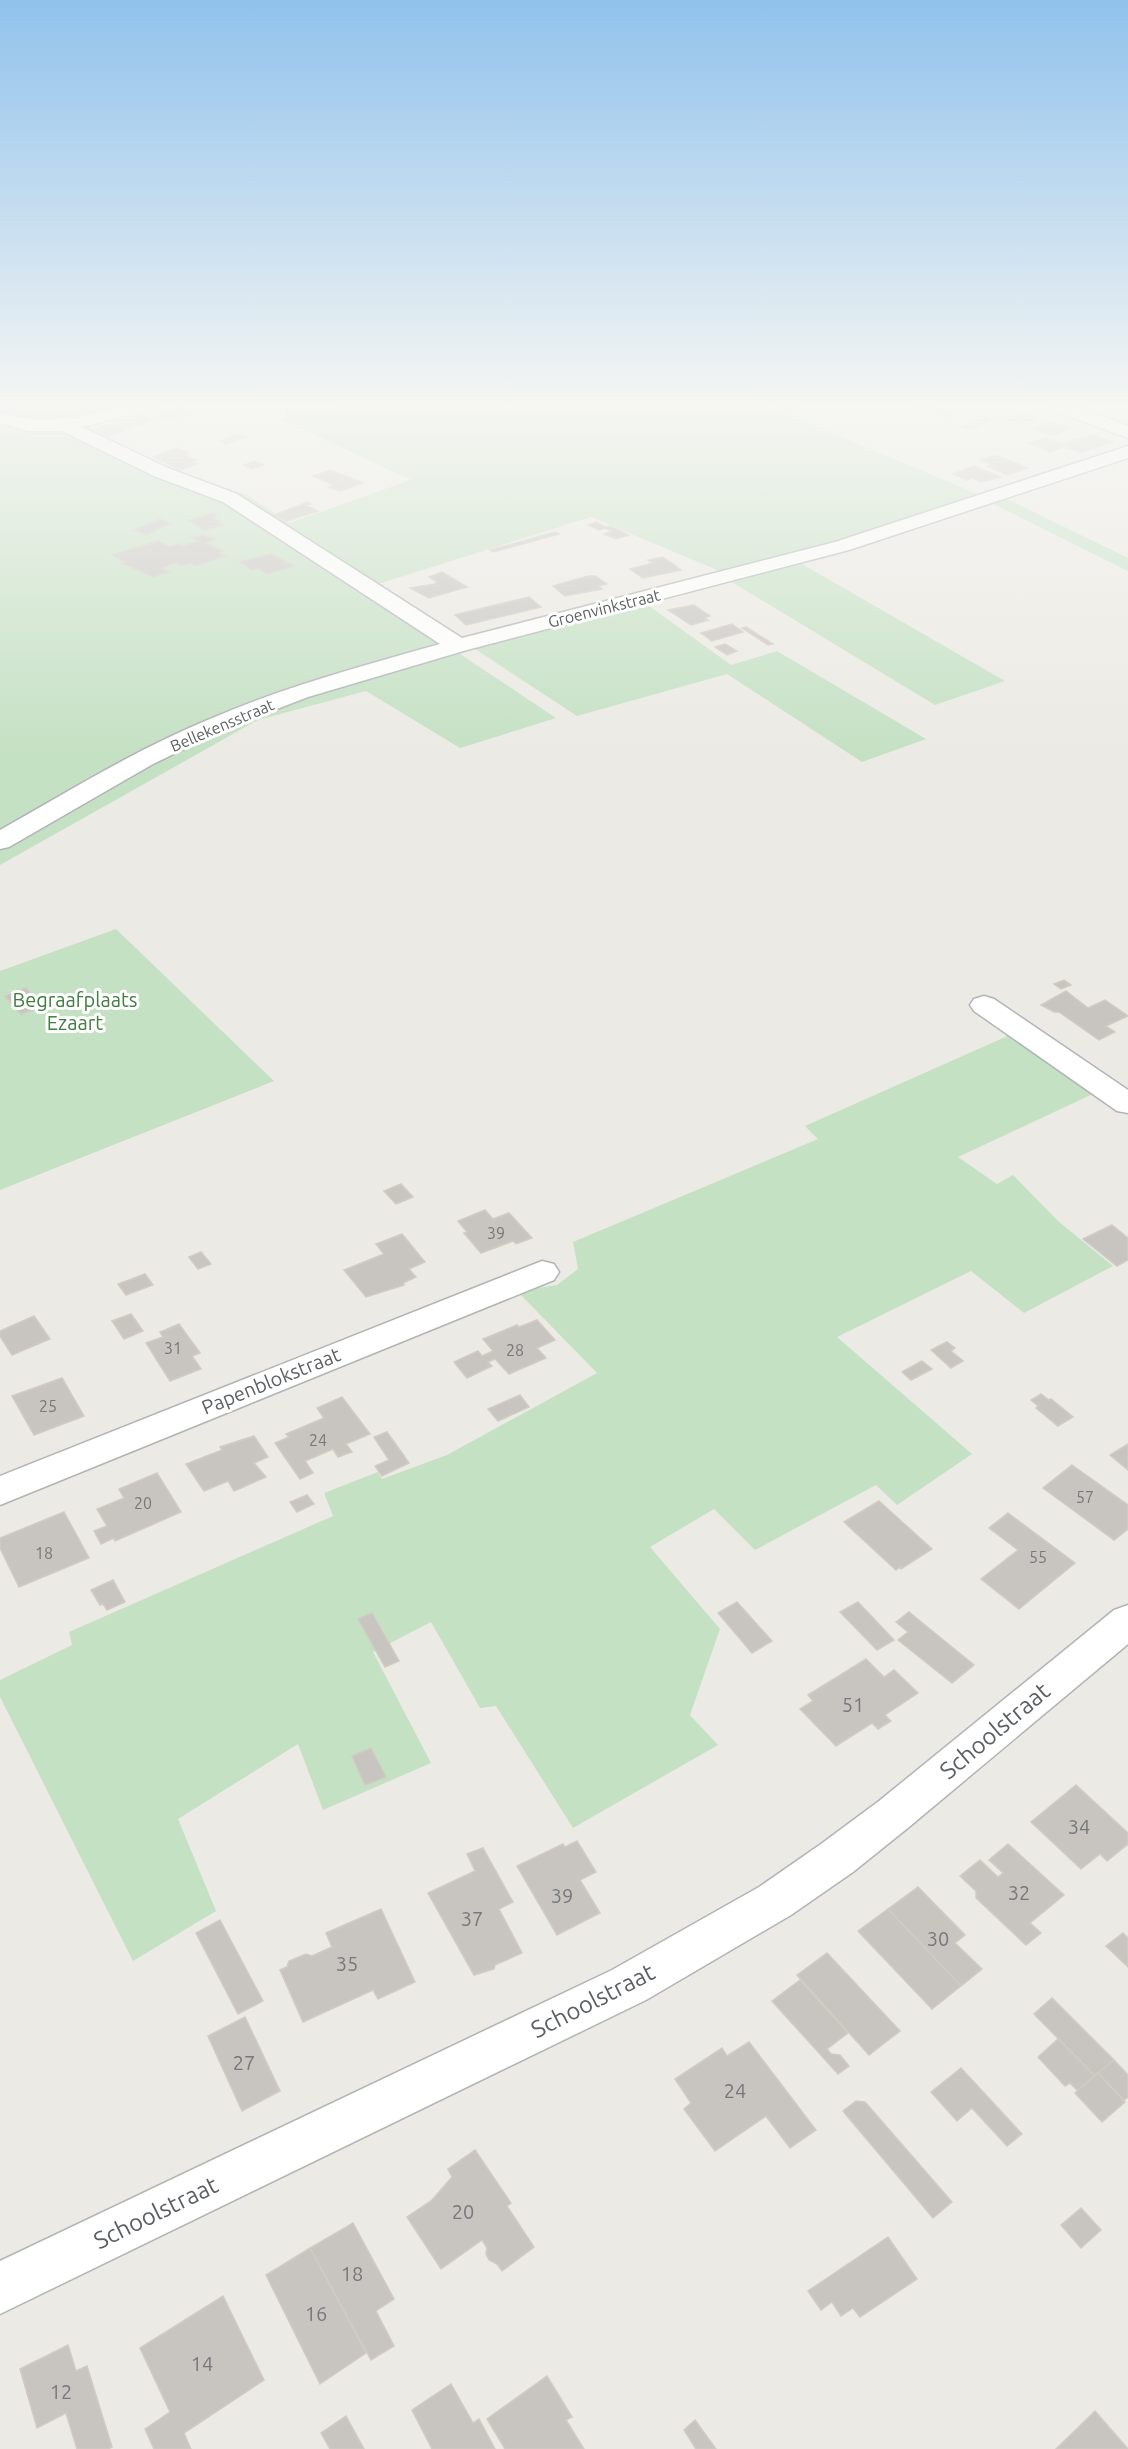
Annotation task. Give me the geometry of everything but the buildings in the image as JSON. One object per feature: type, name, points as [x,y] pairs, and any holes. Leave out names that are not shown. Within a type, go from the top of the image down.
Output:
[{"type":"street","points":[[266,521],[459,645]]},
{"type":"street","name":"Groenvinkstraat","points":[[459,645],[842,546],[917,521]]},
{"type":"street","name":"Bellekensstraat","points":[[0,841],[144,759],[217,724],[340,678],[459,645]]},
{"type":"street","points":[[984,1005],[1128,1104]]},
{"type":"street","name":"Papenblokstraat","points":[[0,1491],[542,1272]]},
{"type":"street","name":"Schoolstraat","points":[[0,2288],[629,1985],[775,1901],[837,1858],[894,1814],[1128,1621]]},
{"type":"green space","points":[[0,521],[577,521],[359,590],[442,643],[347,670],[358,682],[460,654],[556,718],[460,748],[366,691],[258,720],[0,865]]},
{"type":"green space","points":[[601,521],[903,521],[860,535],[724,573]]},
{"type":"green space","points":[[1028,521],[1053,521],[1128,558],[1128,571]]},
{"type":"green space","points":[[802,564],[1005,681],[935,705],[730,581]]},
{"type":"green space","points":[[645,603],[731,665],[777,651],[926,739],[862,762],[727,674],[577,716],[472,647]]},
{"type":"green space","name":"Begraafplaats Ezaart","points":[[116,929],[274,1081],[0,1190],[0,971]]},
{"type":"green space","points":[[1012,1034],[1097,1092],[958,1157],[997,1184],[1013,1175],[1058,1221],[1113,1266],[1024,1313],[971,1271],[837,1337],[972,1454],[897,1505],[876,1485],[755,1550],[714,1509],[650,1547],[720,1629],[690,1715],[718,1745],[573,1828],[496,1706],[480,1708],[431,1622],[373,1652],[431,1763],[323,1810],[298,1744],[178,1819],[216,1911],[133,1961],[0,1697],[0,1680],[72,1645],[69,1632],[333,1516],[324,1493],[378,1472],[382,1479],[447,1455],[597,1373],[517,1291],[557,1285],[578,1269],[573,1242],[818,1139],[805,1126]]}]
